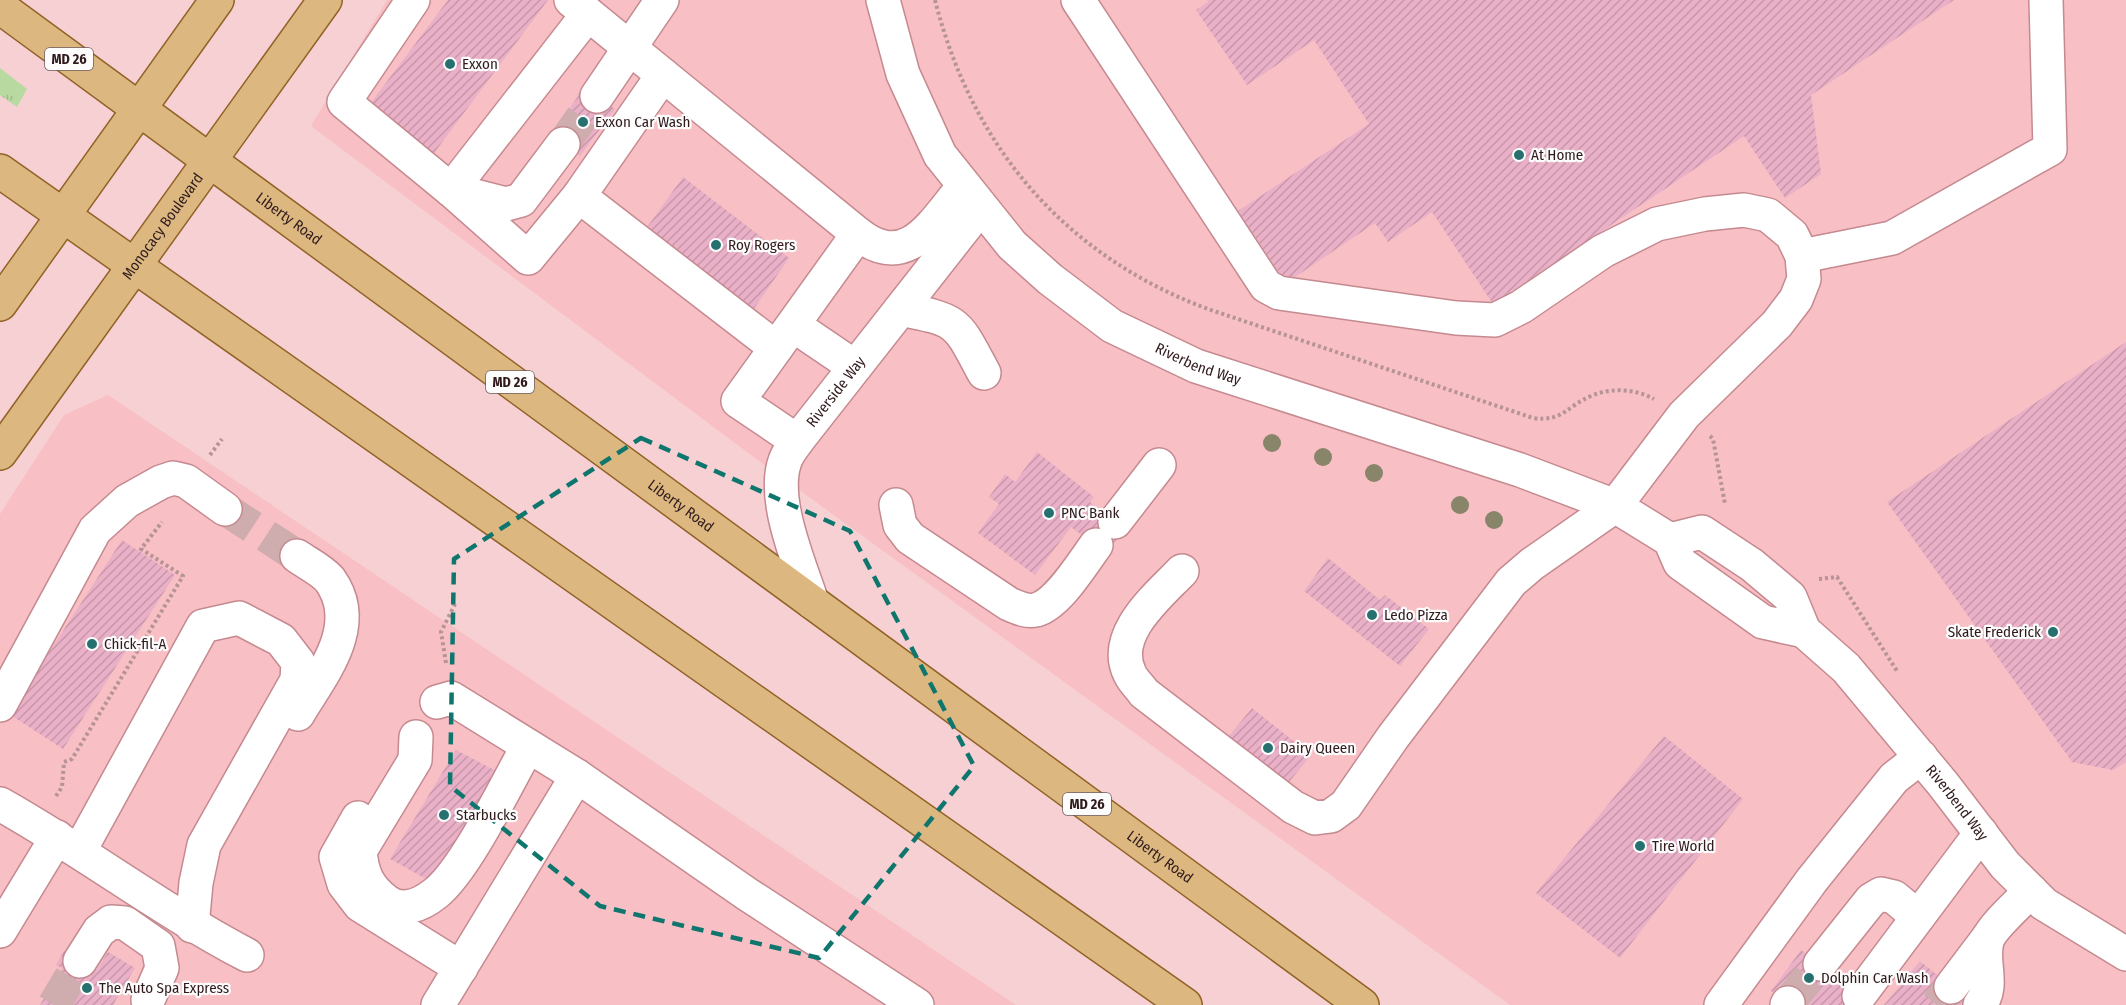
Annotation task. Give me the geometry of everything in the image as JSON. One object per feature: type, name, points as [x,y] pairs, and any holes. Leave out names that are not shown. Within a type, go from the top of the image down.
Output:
[{"type":"main road","points":[[0,304],[217,0]]},
{"type":"main road","name":"Monocacy Boulevard","points":[[0,453],[325,0]]},
{"type":"main road","name":"Liberty Road","points":[[0,7],[1362,1005]]},
{"type":"main road","points":[[0,171],[1185,1005]]},
{"type":"street","points":[[413,0],[344,102],[452,190],[528,258],[579,196],[663,75]]},
{"type":"street","points":[[597,96],[662,0]]},
{"type":"street","name":"Riverbend Way","points":[[883,0],[895,50],[917,109],[940,154],[1012,245],[1050,279],[1112,326],[1196,366],[1520,470],[1615,506],[1670,540],[1680,564],[1763,622],[1804,631],[1846,668],[1921,757],[2005,865],[2044,904],[2116,949]]},
{"type":"street","points":[[1078,0],[1266,286],[1280,293],[1456,318],[1496,320],[1521,307],[1603,251],[1657,224],[1705,214],[1744,210],[1768,215],[1792,235],[1802,256],[1804,279],[1796,299],[1777,324],[1684,414],[1615,506],[1532,564],[1511,582],[1393,737],[1346,805],[1331,816],[1315,818],[1293,807],[1144,693],[1130,674],[1125,645],[1129,634],[1154,600],[1182,571]]},
{"type":"street","points":[[1802,256],[1892,238],[2050,149],[2046,0]]},
{"type":"street","points":[[452,190],[579,7],[858,234],[879,248],[895,250],[911,244],[972,197]]},
{"type":"street","points":[[452,190],[506,204],[521,200],[563,144]]},
{"type":"street","points":[[579,196],[784,337],[855,367]]},
{"type":"street","name":"Riverside Way","points":[[812,602],[792,540],[780,487],[785,461],[797,441],[901,309],[972,197]]},
{"type":"street","points":[[797,441],[738,401],[858,234]]},
{"type":"street","points":[[901,309],[950,321],[962,332],[984,373]]},
{"type":"street","points":[[896,505],[900,525],[910,538],[1009,604],[1025,610],[1036,610],[1051,603],[1159,465]]},
{"type":"street","points":[[0,705],[94,530],[127,501],[173,478],[190,484],[225,509]]},
{"type":"street","points":[[204,845],[229,832],[341,640],[342,606],[330,579],[297,556]]},
{"type":"street","points":[[0,931],[58,837],[203,626],[238,618],[281,640],[298,662],[297,680],[204,845],[196,883],[192,926]]},
{"type":"street","points":[[437,702],[451,698],[577,776],[747,894],[917,1005]]},
{"type":"street","points":[[416,737],[415,760],[360,851],[361,867],[370,889],[393,907],[411,907],[436,893],[448,879],[459,865],[528,746]]},
{"type":"street","points":[[1721,1005],[1812,880],[1894,778],[1921,757]]},
{"type":"street","points":[[438,1005],[577,776]]},
{"type":"street","points":[[1,806],[58,837],[192,926],[247,955]]},
{"type":"street","points":[[365,806],[336,857],[344,884],[360,905],[461,968]]},
{"type":"street","points":[[1859,996],[1981,833]]},
{"type":"street","points":[[1951,987],[1988,938],[2031,891]]},
{"type":"street","points":[[1820,964],[1871,900],[1881,894],[1894,897],[1918,916]]},
{"type":"street","points":[[80,961],[99,931],[111,922],[125,923],[158,946],[162,968],[148,1000]]},
{"type":"street","points":[[1980,1005],[1985,998],[1988,979],[1985,956],[1988,938]]},
{"type":"path","points":[[58,837],[64,762],[72,759],[183,576],[141,549],[222,439]]},
{"type":"path","points":[[447,670],[441,632],[455,604]]},
{"type":"highlighted area","points":[[641,438],[850,531],[974,766],[819,958],[600,906],[450,786],[454,559]]},
{"type":"shaded area","points":[[387,0],[2126,0],[2126,1005],[1510,1005],[751,455],[311,126]]},
{"type":"shaded area","points":[[108,395],[1016,1005],[0,1005],[0,514],[64,415]]},
{"type":"green space","points":[[0,68],[27,89],[17,107],[0,95]]},
{"type":"building","name":"Exxon","points":[[448,0],[548,0],[417,176],[352,128]]},
{"type":"building","name":"At Home","points":[[1207,0],[1954,0],[1811,95],[1821,174],[1785,198],[1744,136],[1493,304],[1432,212],[1388,242],[1375,223],[1286,283],[1238,211],[1369,124],[1314,40],[1247,85],[1196,10],[1208,2]]},
{"type":"building","name":"Exxon Car Wash","points":[[585,86],[615,109],[580,156],[551,135]]},
{"type":"building","name":"Roy Rogers","points":[[683,177],[789,258],[749,316],[643,233]]},
{"type":"building","name":"Skate Frederick","points":[[2126,342],[2126,762],[2113,770],[2072,762],[1887,502]]},
{"type":"building","name":"PNC Bank","points":[[1037,452],[1094,497],[1090,502],[1125,529],[1106,553],[1071,527],[1035,575],[978,533],[999,504],[989,497],[1005,474],[1015,482]]},
{"type":"building","name":"Chick-fil-A","points":[[122,540],[175,575],[63,749],[9,714]]},
{"type":"building","name":"Ledo Pizza","points":[[1328,558],[1380,600],[1385,595],[1429,629],[1400,666],[1304,591]]},
{"type":"building","name":"Dairy Queen","points":[[1252,708],[1311,755],[1285,787],[1225,741]]},
{"type":"building","name":"Tire World","points":[[1664,736],[1743,799],[1620,958],[1536,893]]},
{"type":"building","name":"Starbucks","points":[[456,750],[498,772],[430,881],[390,859]]},
{"type":"building","name":"Dolphin Car Wash","points":[[1801,950],[1873,1005],[1790,1005],[1771,991]]},
{"type":"building","name":"The Auto Spa Express","points":[[64,951],[97,970],[108,952],[135,968],[113,1005],[40,1005],[62,968],[56,965]]},
{"type":"building","name":"Dolphin Car Wash","points":[[1920,961],[1971,1003],[1970,1005],[1884,1005]]},
{"type":"tunnel","points":[[563,144],[597,96]]},
{"type":"tunnel","points":[[225,509],[297,556]]},
{"type":"tunnel","points":[[54,1005],[80,961]]},
{"type":"tunnel","points":[[1788,1003],[1820,964]]},
{"type":"tunnel","points":[[1937,1005],[1951,987]]},
{"type":"place","name":"Exxon","points":[[450,64]]},
{"type":"place","name":"Exxon Car Wash","points":[[583,122]]},
{"type":"place","name":"At Home","points":[[1519,155]]},
{"type":"place","name":"Roy Rogers","points":[[716,245]]},
{"type":"place","name":"PNC Bank","points":[[1049,513]]},
{"type":"place","name":"Ledo Pizza","points":[[1372,615]]},
{"type":"place","name":"Skate Frederick","points":[[2053,632]]},
{"type":"place","name":"Chick-fil-A","points":[[92,644]]},
{"type":"place","name":"Dairy Queen","points":[[1268,748]]},
{"type":"place","name":"Starbucks","points":[[444,815]]},
{"type":"place","name":"Tire World","points":[[1640,846]]},
{"type":"place","name":"Dolphin Car Wash","points":[[1809,978]]},
{"type":"place","name":"The Auto Spa Express","points":[[87,988]]}]
